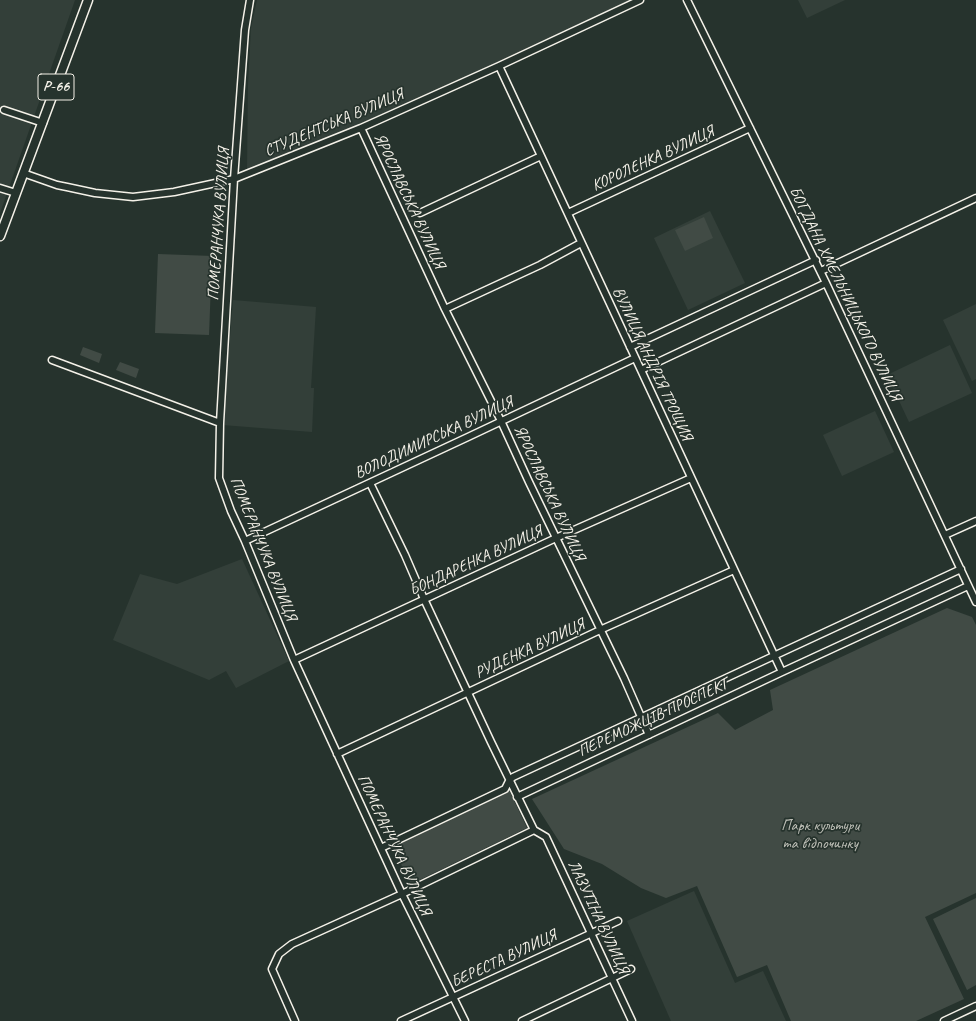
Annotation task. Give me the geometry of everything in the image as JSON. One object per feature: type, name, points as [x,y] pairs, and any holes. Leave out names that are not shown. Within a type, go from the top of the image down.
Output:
[{"type":"main road","name":"Р-66","points":[[0,236],[88,0]]},
{"type":"street","name":"ПОМЕРАНЧУКА ВУЛИЦЯ","points":[[250,0],[245,30],[234,179],[220,423],[219,478],[230,511],[245,541],[294,660],[402,894],[465,1021]]},
{"type":"street","name":"СТУДЕНТСЬКА ВУЛИЦЯ","points":[[23,173],[56,185],[95,193],[132,197],[174,192],[234,179],[361,128],[640,0]]},
{"type":"street","name":"БОГДАНА ХМЕЛЬНИЦЬКОГО ВУЛИЦЯ","points":[[687,0],[816,260],[976,602]]},
{"type":"street","name":"ВУЛИЦЯ АНДРІЯ ТРОЩИЯ","points":[[499,66],[782,672]]},
{"type":"street","points":[[4,110],[43,122]]},
{"type":"street","name":"ЯРОСЛАВСЬКА ВУЛИЦЯ","points":[[361,128],[445,309],[501,421],[624,678],[649,734]]},
{"type":"street","name":"КОРОЛЕНКА ВУЛИЦЯ","points":[[568,213],[750,128]]},
{"type":"street","points":[[420,213],[541,156]]},
{"type":"street","points":[[0,188],[16,193]]},
{"type":"street","points":[[821,271],[976,198]]},
{"type":"street","points":[[445,309],[540,265],[582,243]]},
{"type":"street","points":[[630,347],[816,260]]},
{"type":"street","points":[[641,370],[826,283]]},
{"type":"street","name":"ВОЛОДИМИРСЬКА ВУЛИЦЯ","points":[[245,541],[635,358]]},
{"type":"street","points":[[52,360],[220,423]]},
{"type":"street","name":"БОНДАРЕНКА ВУЛИЦЯ","points":[[294,660],[556,538],[691,478]]},
{"type":"street","points":[[295,1021],[272,969],[279,954],[292,944],[402,894],[534,830],[509,781],[405,555],[370,483]]},
{"type":"street","points":[[945,535],[976,521]]},
{"type":"street","name":"ПЕРЕМОЖЦІВ ПРОСПЕКТ","points":[[381,848],[505,789],[513,777],[961,569]]},
{"type":"street","name":"РУДЕНКА ВУЛИЦЯ","points":[[338,754],[600,630],[734,570]]},
{"type":"street","name":"ПЕРЕМОЖЦІВ ПРОСПЕКТ","points":[[517,797],[968,586]]},
{"type":"street","name":"ЛАЗУТІНА ВУЛИЦЯ","points":[[534,830],[546,837],[632,1021]]},
{"type":"street","name":"БЕРЕСТА ВУЛИЦЯ","points":[[401,1021],[618,921]]},
{"type":"street","points":[[522,1021],[631,969]]},
{"type":"street","points":[[944,1021],[976,1006]]},
{"type":"shaded area","points":[[0,0],[75,0],[0,213]]},
{"type":"shaded area","points":[[257,0],[636,0],[369,122],[247,173],[248,85],[251,28]]},
{"type":"shaded area","points":[[798,0],[845,0],[807,18]]},
{"type":"shaded area","points":[[710,211],[745,283],[688,310],[654,238]]},
{"type":"shaded area","points":[[233,300],[316,307],[311,388],[314,388],[312,432],[223,425]]},
{"type":"shaded area","points":[[976,304],[976,379],[972,381],[943,320]]},
{"type":"shaded area","points":[[950,345],[972,393],[909,422],[887,375]]},
{"type":"shaded area","points":[[875,411],[894,452],[842,476],[823,435]]},
{"type":"shaded area","points":[[242,559],[289,661],[236,688],[226,671],[209,680],[113,640],[140,574],[177,584]]},
{"type":"shaded area","points":[[694,891],[735,983],[763,971],[786,1021],[671,1021],[627,921]]},
{"type":"green space","points":[[704,217],[713,238],[685,251],[675,230]]},
{"type":"green space","points":[[158,254],[212,256],[209,335],[155,333]]},
{"type":"green space","points":[[83,347],[102,354],[99,363],[80,355]]},
{"type":"green space","points":[[120,362],[139,369],[136,378],[116,370]]},
{"type":"green space","name":"Парк культури та відпочинку","points":[[947,608],[972,617],[976,625],[976,893],[925,917],[964,999],[916,1021],[791,1021],[767,965],[737,977],[697,886],[666,898],[641,888],[602,864],[564,849],[532,799],[718,713],[735,730],[773,710],[770,690]]},
{"type":"green space","points":[[509,790],[527,828],[411,884],[392,846]]},
{"type":"green space","points":[[976,898],[976,985],[967,990],[933,919]]}]
